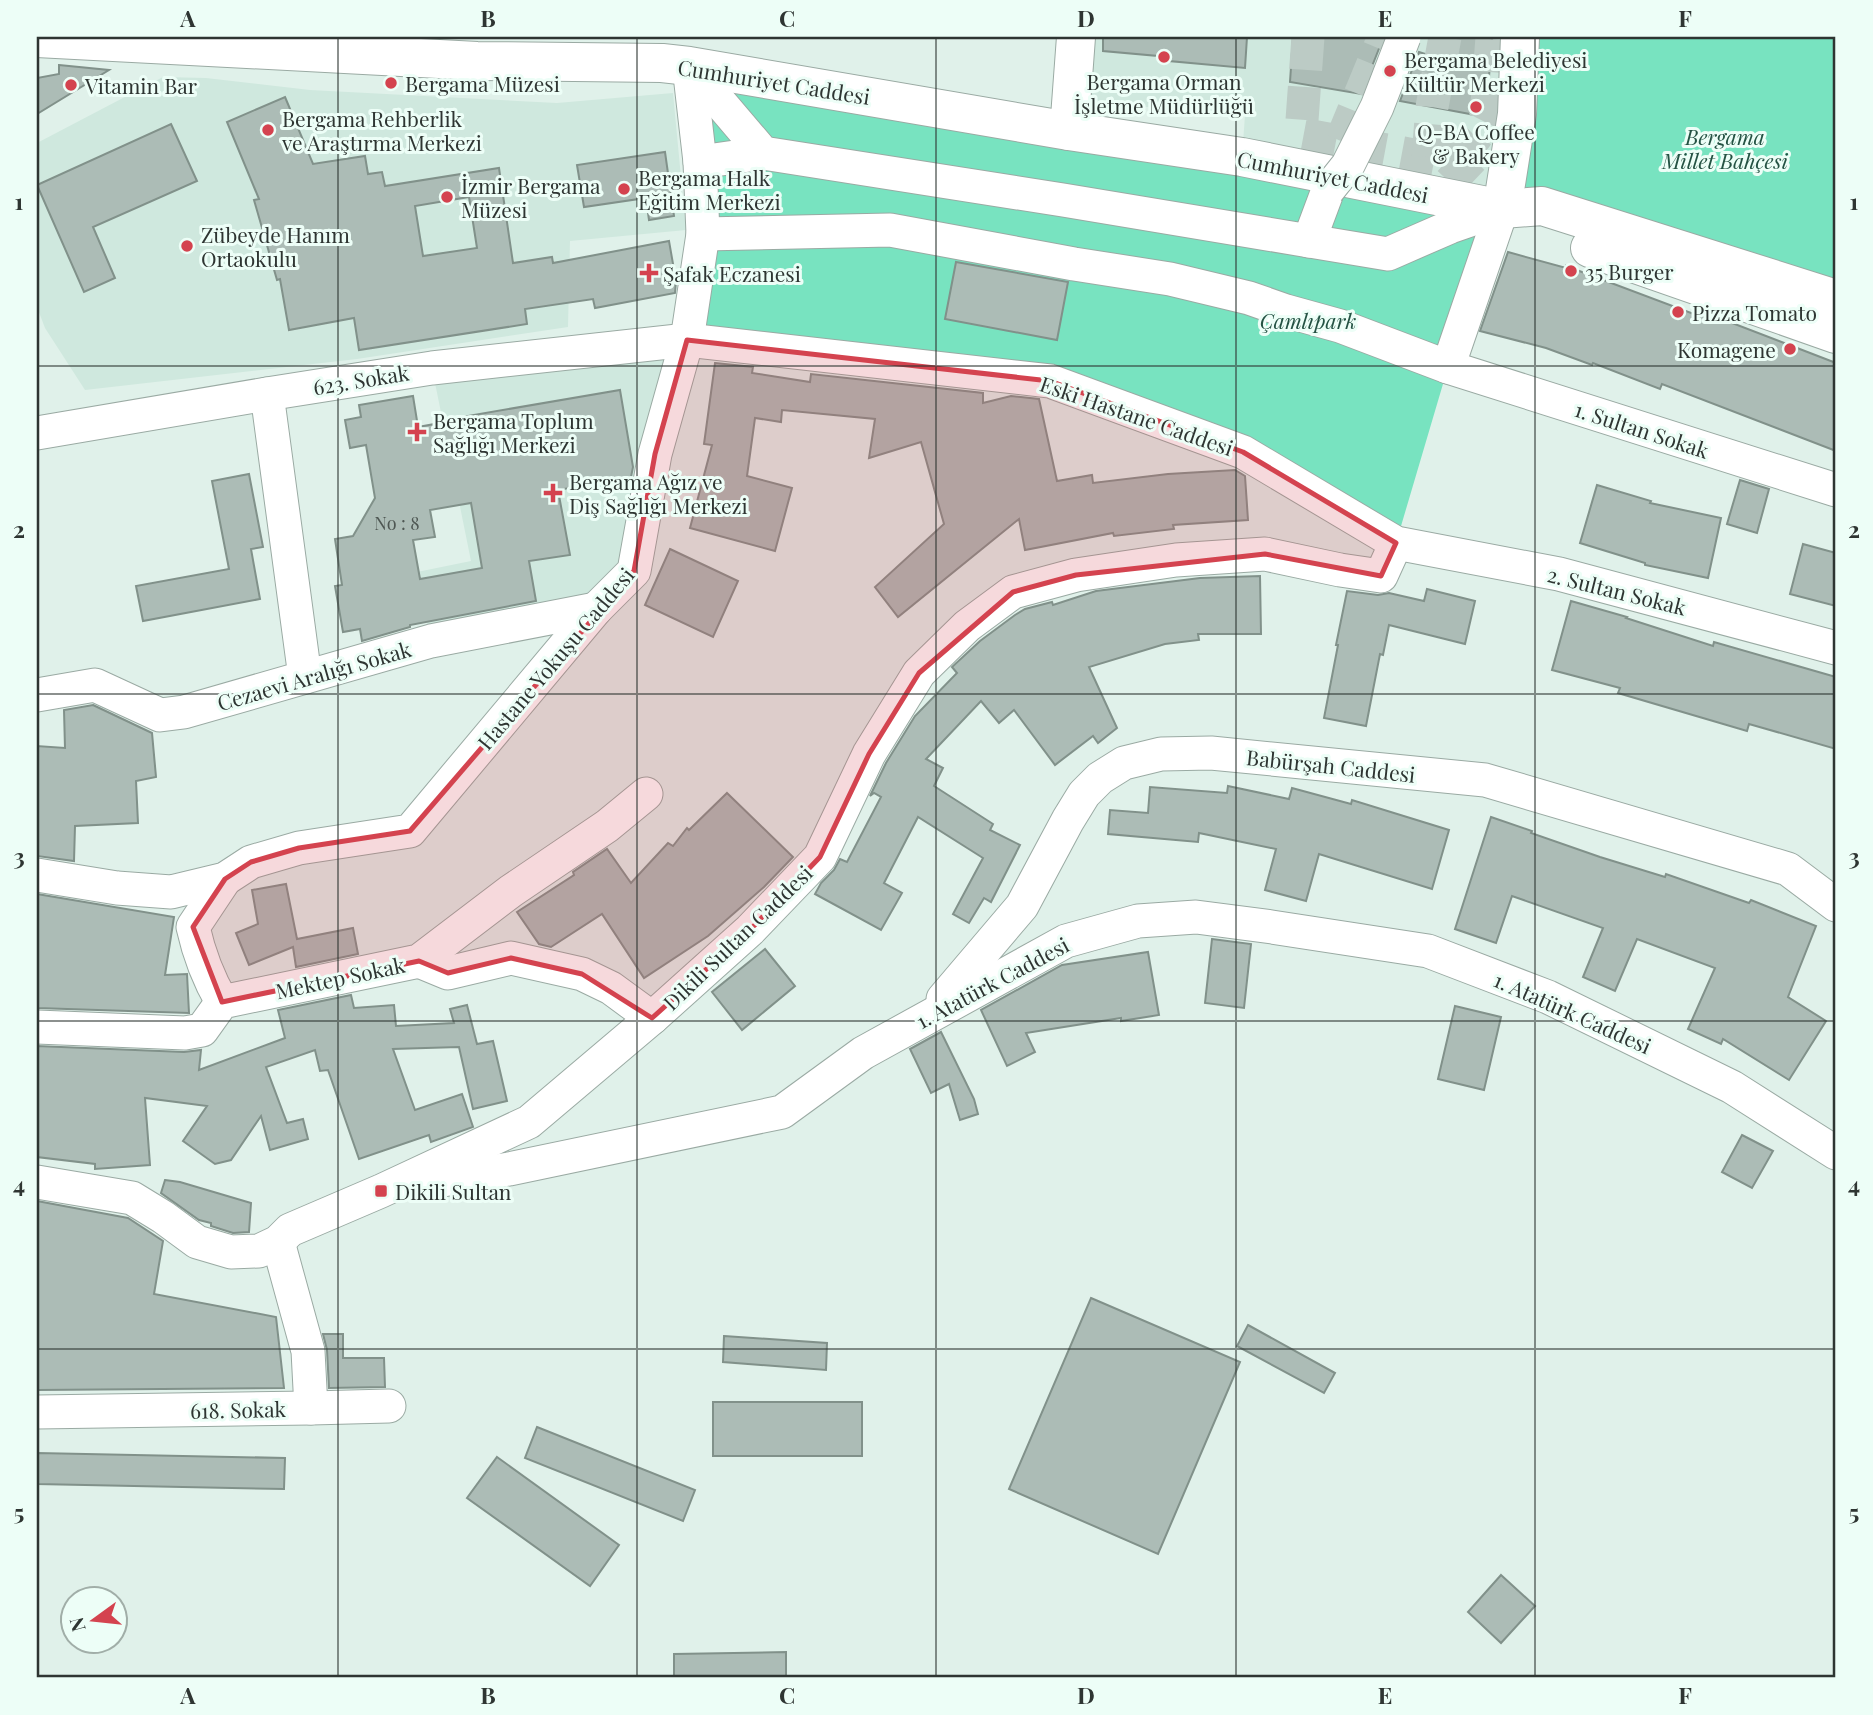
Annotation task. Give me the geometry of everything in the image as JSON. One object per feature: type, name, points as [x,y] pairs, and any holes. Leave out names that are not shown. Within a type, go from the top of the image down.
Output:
[{"type":"main road","points":[[1069,131],[1076,37]]},
{"type":"main road","points":[[1502,209],[1517,114],[1520,37]]},
{"type":"main road","name":"Cumhuriyet Caddesi","points":[[37,38],[246,43],[477,61],[670,55],[1069,131],[1242,158],[1502,209]]},
{"type":"main road","points":[[1502,209],[1542,205],[1836,299]]},
{"type":"main road","points":[[1502,209],[1539,231],[1836,334]]},
{"type":"street","points":[[1311,236],[1328,190],[1348,165],[1377,107],[1404,37]]},
{"type":"street","points":[[670,55],[763,153]]},
{"type":"street","name":"Hastane Yokuşu Caddesi","points":[[225,879],[251,862],[299,848],[410,831],[596,609],[634,571],[655,454],[687,340],[703,234],[700,162],[670,55]]},
{"type":"street","points":[[700,162],[763,153],[1311,236],[1388,254],[1450,227],[1502,209]]},
{"type":"street","points":[[1448,367],[1502,209]]},
{"type":"street","points":[[703,234],[890,230]]},
{"type":"street","points":[[800,246],[890,230]]},
{"type":"street","name":"1. Sultan Sokak","points":[[890,230],[1170,279],[1250,298],[1340,326],[1448,367],[1836,490]]},
{"type":"street","name":"623. Sokak","points":[[37,433],[432,368],[687,340]]},
{"type":"street","name":"Eski Hastane Caddesi","points":[[687,340],[1050,381],[1243,452],[1396,543]]},
{"type":"street","points":[[267,394],[305,677]]},
{"type":"street","name":"2. Sultan Sokak","points":[[1396,543],[1559,574],[1836,648]]},
{"type":"street","name":"Dikili Sultan Caddesi","points":[[37,1182],[132,1198],[197,1242],[231,1252],[259,1251],[278,1242],[290,1230],[382,1191],[529,1122],[652,1018],[750,930],[820,857],[869,754],[919,673],[967,626],[1013,592],[1076,575],[1177,561],[1265,554],[1381,576],[1396,543]]},
{"type":"street","name":"Cezaevi Aralığı Sokak","points":[[37,695],[95,685],[160,715],[184,712],[431,641],[596,609]]},
{"type":"street","name":"Babürşah Caddesi","points":[[929,1015],[1023,906],[1084,794],[1100,778],[1124,763],[1161,754],[1211,753],[1485,780],[1788,869],[1836,905]]},
{"type":"street","name":"Mektep Sokak","points":[[222,1002],[419,961],[511,891],[607,826],[646,794]]},
{"type":"street","points":[[37,875],[117,888],[171,892],[225,879]]},
{"type":"street","points":[[37,1027],[185,1034],[202,1030],[222,1002],[209,980],[193,927],[225,879]]},
{"type":"street","name":"1. Atatürk Caddesi","points":[[382,1191],[509,1169],[782,1112],[863,1053],[1066,940],[1138,921],[1196,918],[1428,951],[1548,997],[1732,1087],[1836,1153]]},
{"type":"street","points":[[419,961],[448,973],[511,958],[582,974],[611,988],[652,1018]]},
{"type":"street","name":"618. Sokak","points":[[37,1412],[311,1408],[308,1351],[278,1242]]},
{"type":"street","points":[[311,1408],[389,1406]]},
{"type":"highlighted area","points":[[687,340],[1050,381],[1243,452],[1396,543],[1381,576],[1265,554],[1076,575],[1013,592],[919,673],[869,754],[820,857],[750,930],[652,1018],[582,974],[511,958],[448,973],[419,961],[222,1002],[193,927],[225,879],[251,862],[299,848],[410,831],[634,571],[655,454]]},
{"type":"shaded area","points":[[1080,37],[1520,37],[1502,209],[1242,157],[1245,115],[1074,101]]},
{"type":"shaded area","points":[[163,77],[206,78],[310,90],[557,103],[673,93],[686,230],[570,241],[568,327],[357,359],[85,390],[45,328],[37,307],[37,143]]},
{"type":"shaded area","name":"Bergama Ağız ve Diş Sağlığı Merkezi","points":[[687,340],[634,571],[596,609],[431,641],[417,572],[471,561],[432,368]]},
{"type":"green space","name":"Bergama Millet Bahçesi","points":[[1520,37],[1836,37],[1836,299],[1502,209]]},
{"type":"green space","name":"Çamlıpark","points":[[691,87],[1502,209],[1448,367],[1396,543],[1243,452],[1050,381],[687,340]]},
{"type":"building","name":"Bergama Orman İşletme Müdürlüğü","points":[[1103,37],[1247,37],[1245,68],[1103,51]]},
{"type":"building","points":[[1293,37],[1366,37],[1382,41],[1361,94],[1290,82]]},
{"type":"building","points":[[1445,37],[1492,37],[1486,117],[1400,101],[1419,52],[1441,59]]},
{"type":"building","points":[[59,65],[109,70],[37,114],[37,78],[59,74]]},
{"type":"building","points":[[285,97],[313,164],[365,156],[368,174],[382,172],[385,186],[499,168],[513,263],[552,257],[553,263],[669,241],[676,281],[675,293],[595,308],[593,299],[525,309],[527,324],[359,350],[354,318],[289,330],[280,279],[277,280],[254,200],[259,199],[227,122]],"holes":[[[469,197],[477,248],[423,256],[415,206]]]},
{"type":"building","points":[[171,124],[197,181],[93,227],[115,278],[84,292],[37,185]]},
{"type":"building","name":"Bergama Halk Eğitim Merkezi","points":[[665,152],[674,216],[649,220],[646,198],[584,207],[577,165]]},
{"type":"building","points":[[1508,252],[1566,266],[1699,316],[1701,311],[1836,363],[1836,451],[1662,384],[1660,389],[1593,363],[1592,365],[1546,348],[1480,331]]},
{"type":"building","points":[[956,262],[1068,282],[1057,340],[945,319]]},
{"type":"building","points":[[715,363],[753,367],[752,373],[810,382],[811,374],[983,393],[983,403],[1011,396],[1039,399],[1057,481],[1092,475],[1093,483],[1168,474],[1235,470],[1245,476],[1248,520],[1173,525],[1174,529],[1114,536],[1113,533],[1025,550],[1019,519],[898,617],[875,587],[944,524],[921,442],[869,458],[875,419],[782,410],[781,422],[755,418],[747,476],[792,488],[775,551],[690,528],[712,445],[704,444]]},
{"type":"building","points":[[620,390],[633,467],[631,477],[558,490],[570,555],[529,561],[536,601],[410,625],[362,641],[360,629],[343,632],[335,586],[342,585],[335,539],[353,536],[375,498],[366,445],[350,448],[345,420],[361,417],[359,405],[413,396],[418,427]],"holes":[[[471,503],[482,568],[420,579],[413,540],[435,537],[430,510]]]},
{"type":"building","points":[[249,474],[263,547],[251,549],[260,599],[143,621],[136,586],[229,569],[212,481]]},
{"type":"building","points":[[1740,480],[1769,489],[1757,533],[1727,524]]},
{"type":"building","points":[[1597,485],[1651,501],[1650,503],[1721,518],[1708,578],[1645,565],[1580,543]]},
{"type":"building","points":[[1803,544],[1836,553],[1836,606],[1790,594]]},
{"type":"building","points":[[670,549],[738,581],[713,637],[645,605]]},
{"type":"building","points":[[1260,576],[1261,634],[1198,634],[1199,640],[1165,644],[1089,667],[1117,728],[1098,743],[1093,736],[1055,765],[1014,710],[999,723],[981,701],[926,759],[943,768],[934,786],[993,824],[990,830],[1020,845],[991,902],[984,898],[969,923],[953,914],[983,858],[918,817],[884,883],[902,893],[881,930],[815,894],[840,859],[847,862],[881,797],[874,793],[870,796],[886,763],[915,716],[957,673],[952,667],[980,641],[1015,615],[1025,609],[1052,602],[1053,605],[1096,591],[1200,578]]},
{"type":"building","points":[[1427,589],[1475,601],[1465,644],[1389,625],[1383,655],[1380,654],[1366,726],[1324,718],[1347,591],[1378,595],[1389,593],[1424,601]]},
{"type":"building","points":[[1571,601],[1713,646],[1714,642],[1836,677],[1836,749],[1749,724],[1747,731],[1618,693],[1620,688],[1552,670]]},
{"type":"building","points":[[93,705],[152,733],[156,777],[136,781],[138,823],[75,826],[74,861],[37,856],[37,746],[65,748],[64,710]]},
{"type":"building","points":[[1228,786],[1289,799],[1292,788],[1351,804],[1352,800],[1449,830],[1432,889],[1319,854],[1306,901],[1265,890],[1276,849],[1199,833],[1198,842],[1108,834],[1110,810],[1148,813],[1150,787],[1227,793]]},
{"type":"building","points":[[727,793],[793,857],[764,887],[708,936],[644,978],[602,914],[551,947],[539,944],[517,912],[574,875],[573,872],[607,849],[631,883],[668,843],[673,846],[687,828],[689,830]]},
{"type":"building","points":[[1491,817],[1600,857],[1665,877],[1666,874],[1749,903],[1751,900],[1816,926],[1788,997],[1826,1021],[1789,1080],[1723,1039],[1721,1044],[1688,1029],[1715,968],[1637,939],[1615,991],[1583,977],[1603,928],[1512,896],[1496,943],[1455,929]]},
{"type":"building","points":[[286,884],[297,939],[353,928],[358,954],[296,967],[293,947],[249,965],[236,933],[258,924],[252,890]]},
{"type":"building","points":[[37,894],[174,917],[165,975],[187,974],[189,1013],[37,1008]]},
{"type":"building","points":[[1212,939],[1251,944],[1244,1008],[1205,1003]]},
{"type":"building","points":[[765,949],[795,986],[742,1030],[712,992]]},
{"type":"building","points":[[1148,952],[1159,1015],[1121,1021],[1121,1018],[1026,1033],[1035,1052],[1007,1066],[981,1010],[1062,965]]},
{"type":"building","points":[[351,995],[354,1008],[394,1005],[396,1026],[454,1023],[450,1009],[467,1005],[477,1044],[493,1041],[507,1101],[473,1109],[459,1047],[393,1049],[415,1110],[462,1094],[473,1127],[431,1142],[429,1135],[359,1159],[328,1070],[320,1071],[315,1050],[266,1067],[287,1123],[303,1119],[308,1139],[270,1150],[261,1116],[231,1160],[215,1164],[183,1141],[207,1106],[145,1098],[150,1165],[95,1169],[95,1164],[37,1157],[37,1046],[184,1052],[201,1050],[199,1070],[285,1038],[278,1010]]},
{"type":"building","points":[[1455,1006],[1501,1017],[1484,1090],[1438,1079]]},
{"type":"building","points":[[941,1032],[974,1099],[978,1114],[960,1120],[949,1084],[931,1093],[910,1049]]},
{"type":"building","points":[[1742,1135],[1773,1151],[1752,1188],[1722,1172]]},
{"type":"building","points":[[165,1180],[251,1203],[249,1232],[233,1233],[199,1220],[161,1193]]},
{"type":"building","points":[[37,1201],[128,1218],[163,1241],[154,1294],[276,1317],[284,1388],[38,1390]]},
{"type":"building","points":[[1091,1298],[1240,1362],[1158,1554],[1009,1489]]},
{"type":"building","points":[[1248,1325],[1335,1373],[1324,1393],[1237,1346]]},
{"type":"building","points":[[323,1334],[343,1334],[343,1358],[384,1358],[385,1387],[329,1388],[327,1350]]},
{"type":"building","points":[[724,1336],[827,1343],[826,1370],[723,1362]]},
{"type":"building","points":[[713,1402],[862,1402],[862,1456],[713,1456]]},
{"type":"building","points":[[537,1427],[695,1490],[683,1521],[525,1458]]},
{"type":"building","points":[[37,1453],[285,1458],[284,1489],[37,1484]]},
{"type":"building","points":[[497,1457],[619,1545],[590,1586],[467,1498]]},
{"type":"building","points":[[1501,1575],[1535,1606],[1501,1643],[1468,1612]]},
{"type":"building","points":[[786,1652],[786,1678],[674,1678],[674,1654]]},
{"type":"tunnel","points":[[1308,37],[1301,134],[1435,159],[1449,159],[1463,150],[1476,137],[1486,117],[1492,37]]},
{"type":"tunnel","points":[[1341,141],[1384,37]]},
{"type":"tunnel","points":[[1428,157],[1432,107],[1445,37]]},
{"type":"tunnel","points":[[1449,159],[1502,209]]},
{"type":"place","name":"Bergama Orman İşletme Müdürlüğü","points":[[1164,57]]},
{"type":"place","name":"Bergama Belediyesi Kültür Merkezi","points":[[1390,71]]},
{"type":"place","name":"Bergama Müzesi","points":[[391,83]]},
{"type":"place","name":"Vitamin Bar","points":[[71,85]]},
{"type":"place","name":"Q-BA Coffee & Bakery","points":[[1476,107]]},
{"type":"place","name":"Bergama Rehberlik ve Araştırma Merkezi","points":[[268,130]]},
{"type":"place","name":"Bergama Halk Eğitim Merkezi","points":[[624,189]]},
{"type":"place","name":"İzmir Bergama Müzesi","points":[[447,197]]},
{"type":"place","name":"Zübeyde Hanım Ortaokulu","points":[[187,246]]},
{"type":"place","name":"35 Burger","points":[[1571,271]]},
{"type":"place","name":"Şafak Eczanesi","points":[[649,273]]},
{"type":"place","name":"Pizza Tomato","points":[[1678,312]]},
{"type":"place","name":"Komagene","points":[[1790,349]]},
{"type":"place","name":"Bergama Toplum Sağlığı Merkezi","points":[[417,432]]},
{"type":"place","name":"Bergama Ağız ve Diş Sağlığı Merkezi","points":[[553,493]]},
{"type":"place","name":"Dikili Sultan","points":[[381,1191]]}]
